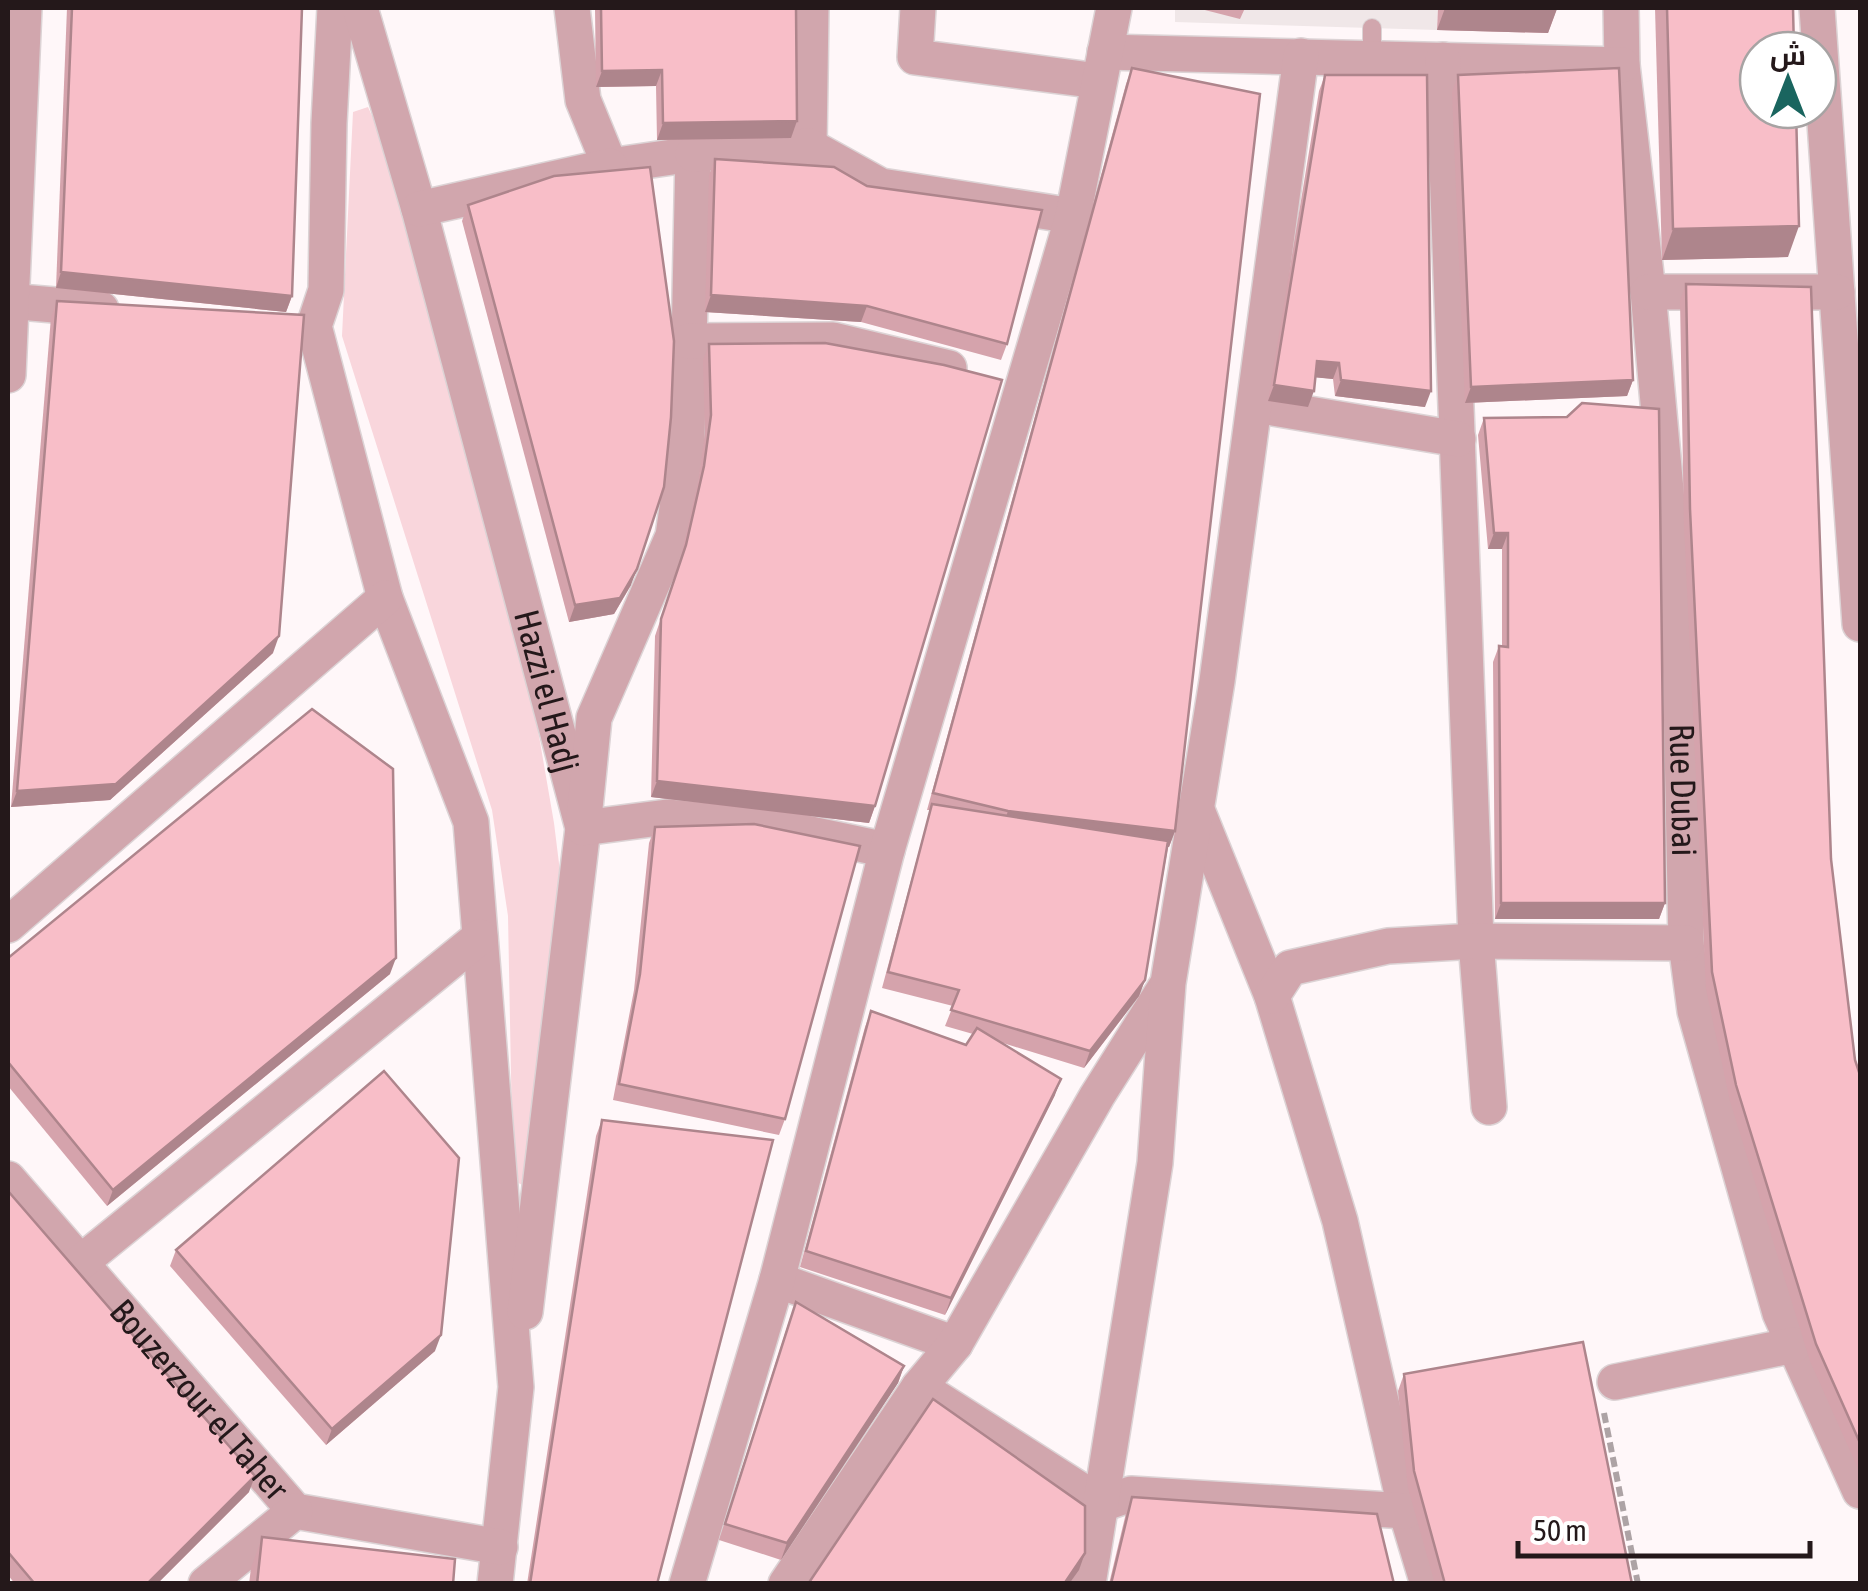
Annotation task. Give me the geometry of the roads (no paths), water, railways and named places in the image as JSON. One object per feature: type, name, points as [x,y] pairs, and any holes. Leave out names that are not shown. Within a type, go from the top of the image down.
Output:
[{"type":"street","points":[[8,374],[24,8]]},
{"type":"street","points":[[335,8],[326,290],[314,326],[385,598],[471,822],[516,1387],[495,1584]]},
{"type":"street","name":"Hazzi el Hadj","points":[[360,8],[419,209],[583,828],[516,1387]]},
{"type":"street","points":[[572,8],[583,100],[610,166]]},
{"type":"street","points":[[809,146],[811,8]]},
{"type":"street","points":[[918,8],[915,57],[1102,66],[1301,56],[1372,43],[1443,60],[1622,64]]},
{"type":"street","points":[[687,1584],[777,1280],[887,850],[1073,216],[1114,8]]},
{"type":"street","name":"Rue Dubai","points":[[1621,8],[1622,64],[1648,292],[1680,644],[1686,943],[1695,1011],[1780,1313],[1860,1490]]},
{"type":"street","points":[[1817,8],[1860,624]]},
{"type":"street","points":[[1088,1584],[1155,1163],[1168,983],[1255,405],[1301,56]]},
{"type":"street","points":[[1443,60],[1476,940],[1489,1107]]},
{"type":"street","points":[[419,209],[610,166],[693,154],[809,146],[881,186],[1073,216]]},
{"type":"street","points":[[693,154],[687,439],[673,536],[594,718],[583,828],[667,817],[783,828],[887,850]]},
{"type":"street","points":[[1648,292],[1838,292]]},
{"type":"street","points":[[9,301],[125,310]]},
{"type":"street","points":[[276,323],[314,326]]},
{"type":"street","points":[[688,341],[833,340],[1025,387]]},
{"type":"street","points":[[1255,405],[1458,439]]},
{"type":"street","points":[[8,925],[385,598]]},
{"type":"street","points":[[1197,808],[1272,996],[1340,1221],[1406,1510],[1428,1584]]},
{"type":"street","points":[[80,1264],[480,937]]},
{"type":"street","points":[[1272,996],[1290,968],[1388,946],[1476,940],[1686,943]]},
{"type":"street","points":[[786,1584],[918,1387],[956,1344],[1097,1096],[1168,983]]},
{"type":"street","name":"Bouzerzour el Taher","points":[[8,1180],[295,1510],[500,1548]]},
{"type":"street","points":[[777,1280],[956,1344]]},
{"type":"street","points":[[1615,1382],[1794,1344]]},
{"type":"street","points":[[918,1387],[1102,1504]]},
{"type":"street","points":[[1102,1504],[1132,1494],[1406,1510]]},
{"type":"street","points":[[206,1584],[295,1510]]}]
